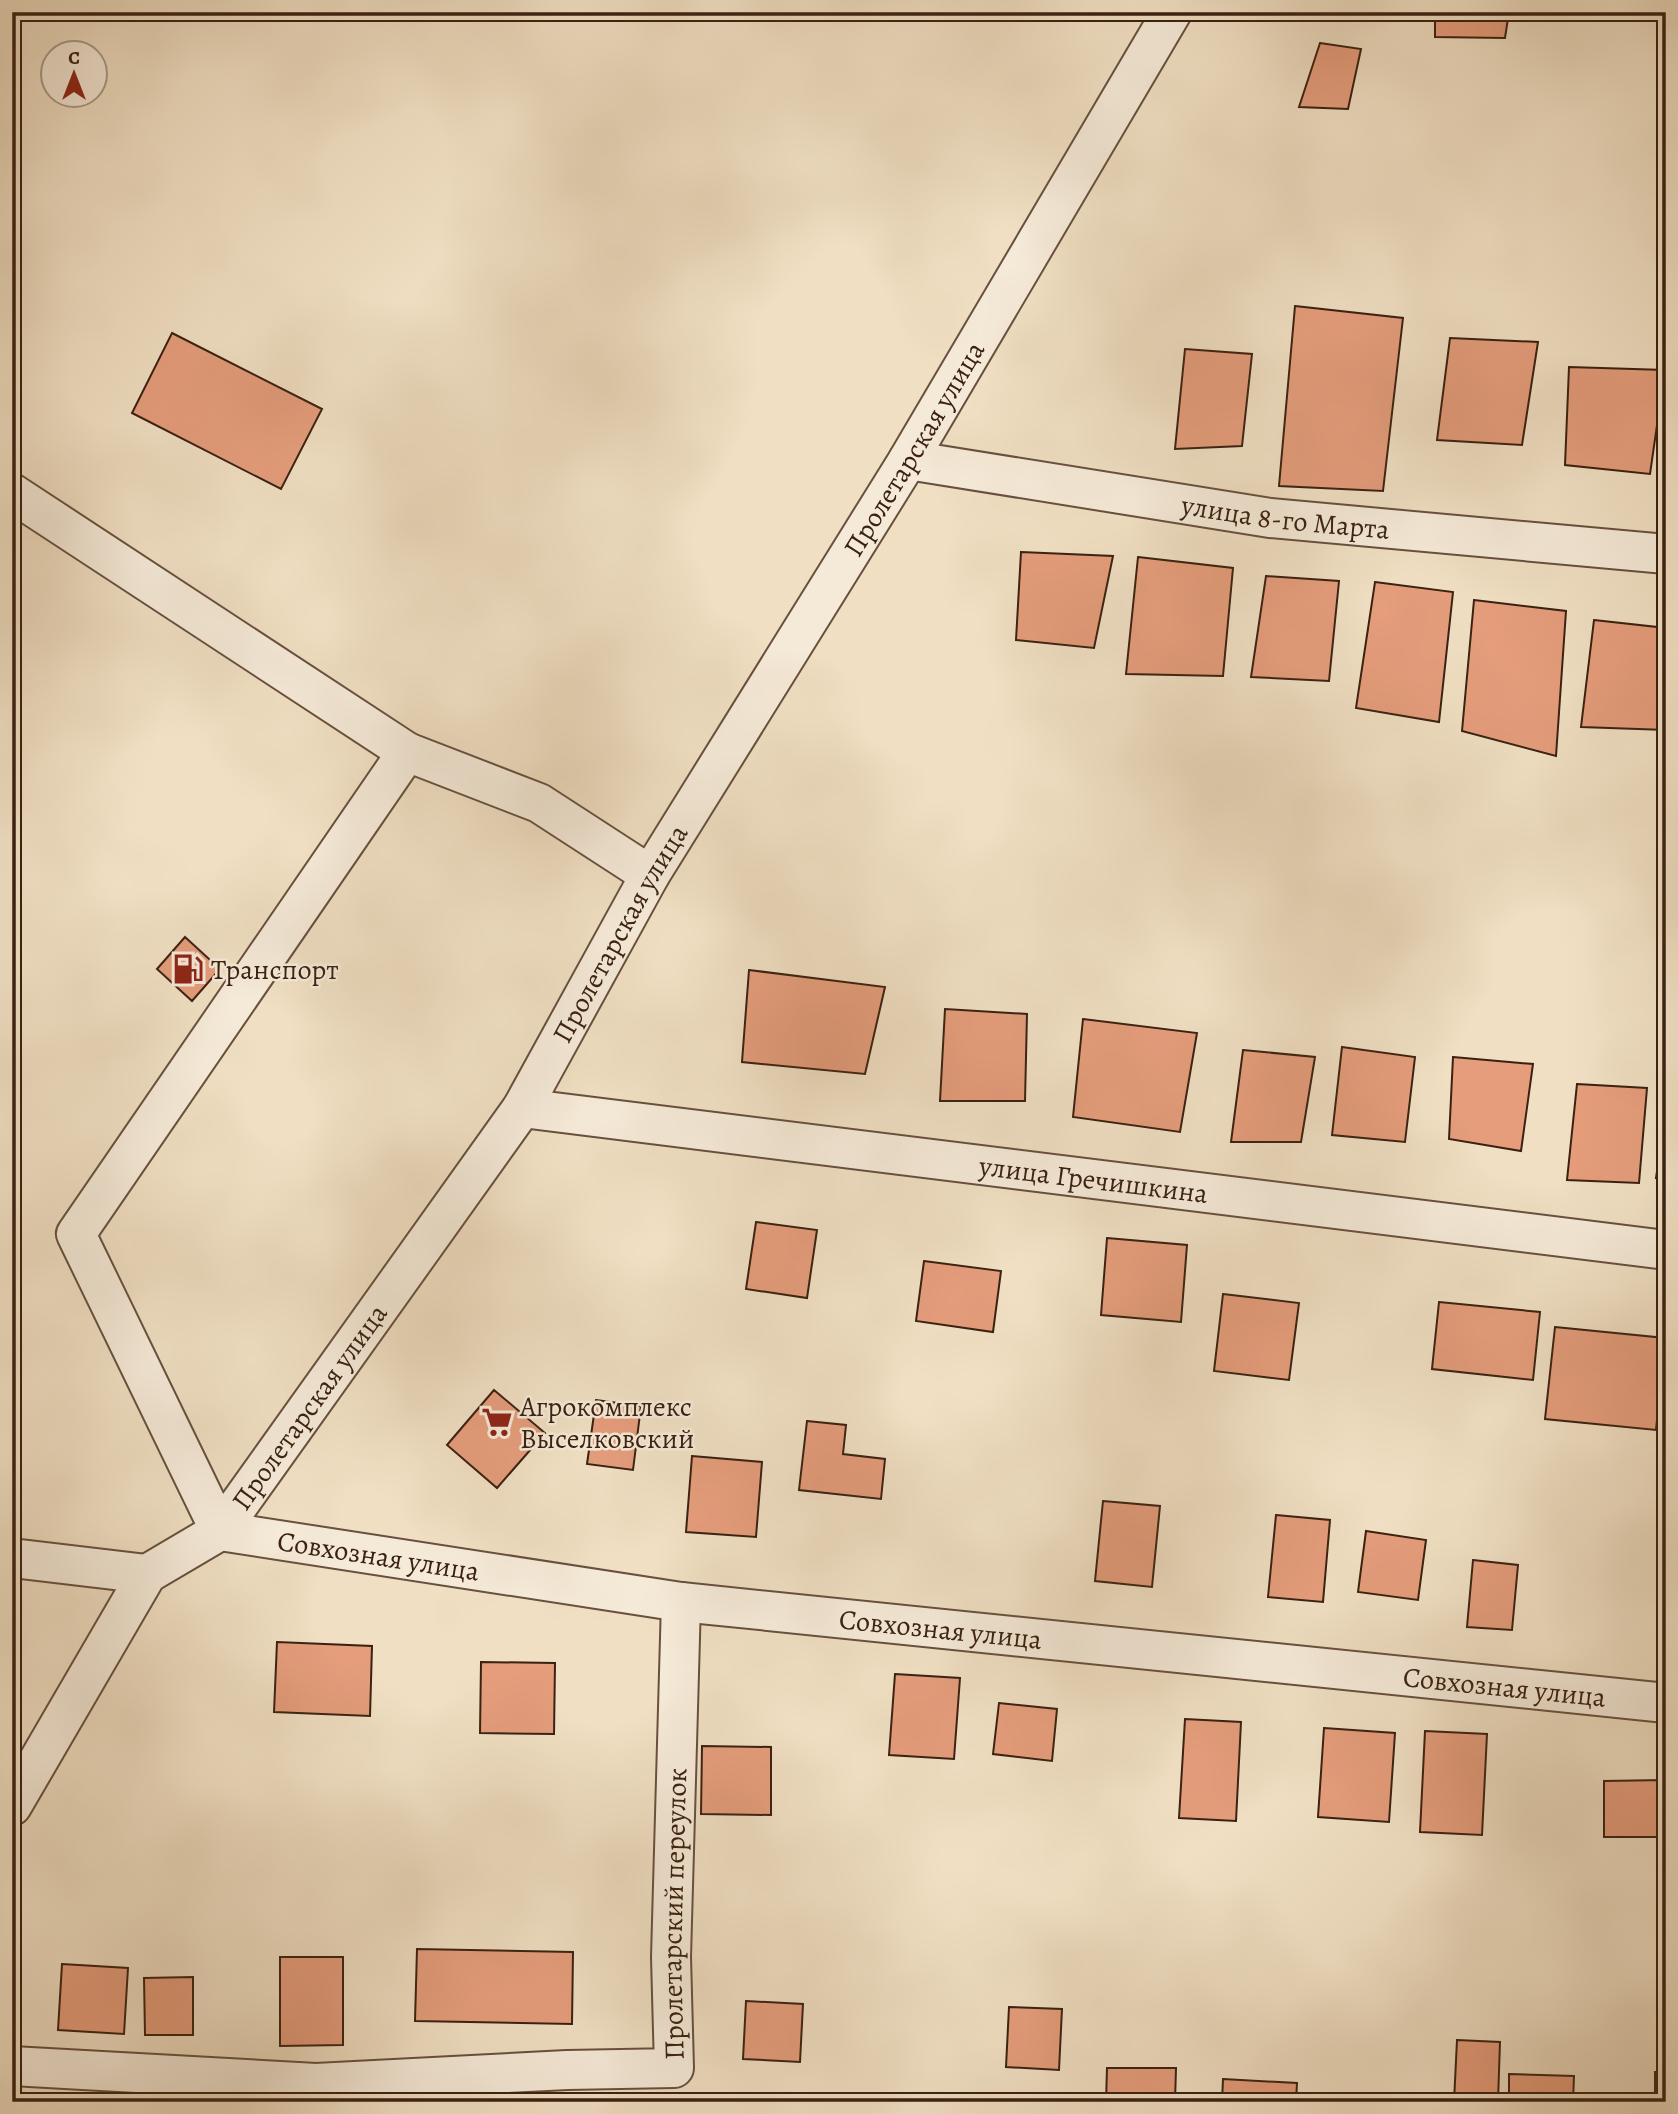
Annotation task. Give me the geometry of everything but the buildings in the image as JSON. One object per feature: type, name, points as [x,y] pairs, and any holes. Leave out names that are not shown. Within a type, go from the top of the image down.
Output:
[{"type":"street","name":"Пролетарская улица","points":[[12,1806],[147,1574],[220,1531],[522,1108],[650,875],[908,460],[1172,12]]},
{"type":"street","name":"улица 8-го Марта","points":[[908,460],[1270,518],[1666,554]]},
{"type":"street","points":[[12,493],[407,752],[539,803],[650,875]]},
{"type":"street","points":[[220,1531],[76,1234],[407,752]]},
{"type":"street","name":"улица Гречишкина","points":[[522,1108],[1666,1250]]},
{"type":"street","name":"Совхозная улица","points":[[220,1531],[681,1602],[1666,1703]]},
{"type":"street","points":[[12,1558],[147,1574]]},
{"type":"street","name":"Пролетарский переулок","points":[[12,2066],[316,2083],[674,2067],[671,1957],[681,1602]]},
{"type":"place","name":"Транспорт","points":[[188,969]]},
{"type":"place","name":"Агрокомплекс Выселковский","points":[[497,1422]]}]
